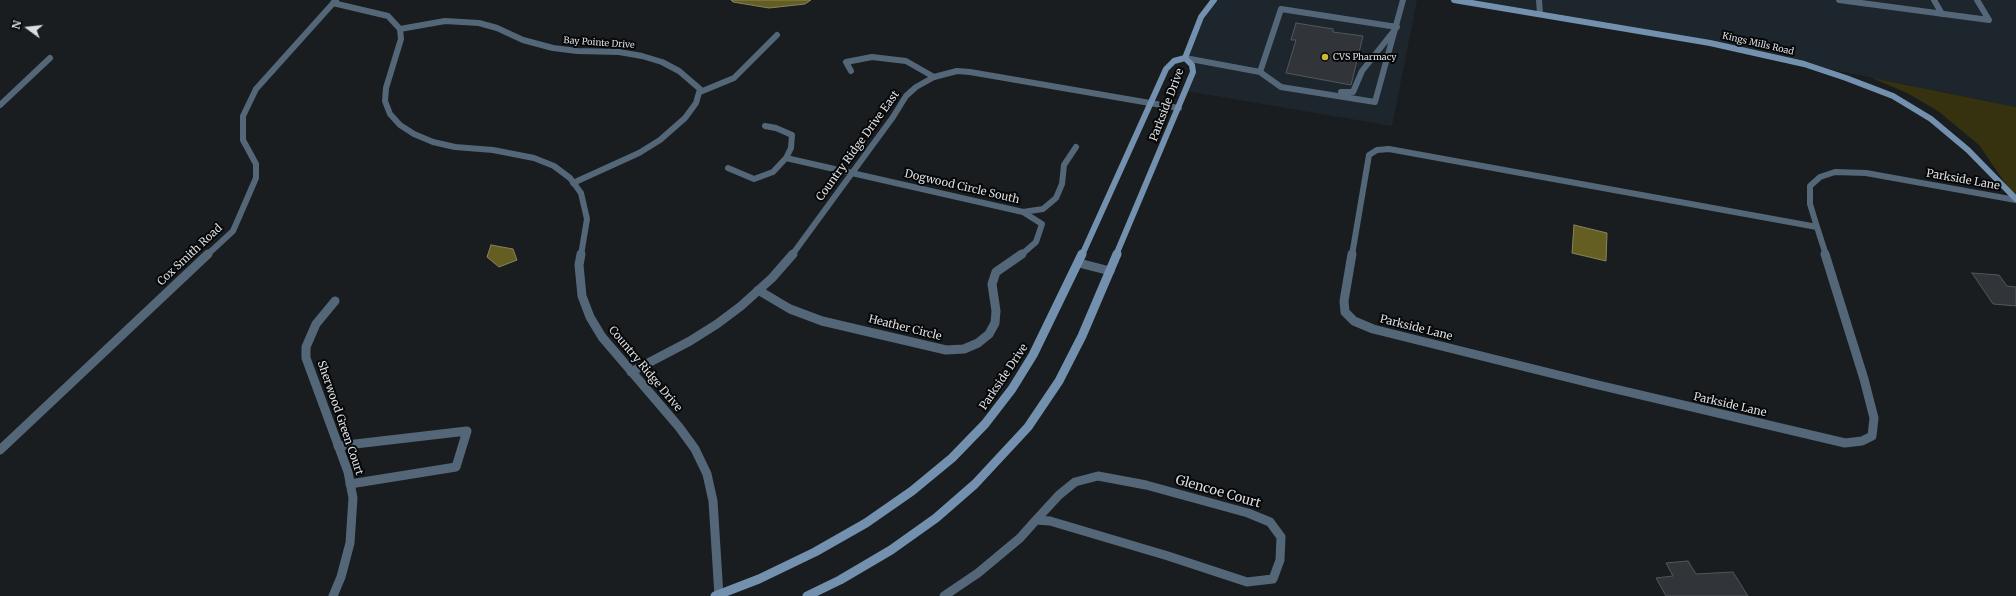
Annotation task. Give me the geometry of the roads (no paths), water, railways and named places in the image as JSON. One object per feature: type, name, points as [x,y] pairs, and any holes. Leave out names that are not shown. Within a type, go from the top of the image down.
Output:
[{"type":"street","name":"Parkside Drive","points":[[718,596],[759,579],[815,552],[866,523],[912,491],[952,458],[985,424],[1012,389],[1033,355],[1078,263],[1166,69],[1174,62],[1185,58],[1201,17],[1214,0]]},
{"type":"street","points":[[1185,58],[1260,72],[1281,87],[1375,102],[1397,27],[1403,0]]},
{"type":"street","name":"Kings Mills Road","points":[[1454,0],[1710,43],[1763,54],[1804,64],[1876,89],[1909,105],[1931,119],[1968,150],[2016,200]]},
{"type":"street","points":[[1539,0],[1540,14]]},
{"type":"street","points":[[1839,0],[1989,20],[1977,0]]},
{"type":"street","points":[[1934,0],[1942,14]]},
{"type":"street","points":[[334,2],[388,16],[400,29]]},
{"type":"street","name":"Cox Smith Road","points":[[0,450],[233,231],[256,178],[256,164],[243,140],[243,116],[246,106],[256,89],[334,2]]},
{"type":"street","points":[[1260,72],[1281,9],[1397,27]]},
{"type":"street","name":"Bay Pointe Drive","points":[[400,29],[432,22],[468,21],[488,25],[523,40],[553,48],[577,51],[619,52],[642,56],[662,62],[679,71],[700,89],[700,92]]},
{"type":"street","points":[[1314,92],[1353,92],[1362,71],[1397,27]]},
{"type":"street","name":"Country Ridge Drive","points":[[400,29],[401,39],[386,88],[385,101],[390,114],[400,125],[414,134],[433,142],[455,147],[493,150],[534,158],[554,166],[570,178],[581,193],[586,210],[586,229],[579,265],[582,296],[590,317],[602,337],[679,427],[695,449],[706,474],[713,501],[718,596]]},
{"type":"street","points":[[573,183],[639,154],[660,140],[685,118],[696,103],[700,92],[734,78],[777,35]]},
{"type":"street","points":[[0,105],[50,58]]},
{"type":"street","points":[[851,72],[846,62],[862,58],[885,58],[906,61],[934,77]]},
{"type":"street","name":"Parkside Drive","points":[[807,596],[840,580],[891,550],[936,518],[998,461],[1028,427],[1059,381],[1082,336],[1193,72],[1192,65],[1185,58]]},
{"type":"street","name":"Country Ridge Drive East","points":[[631,372],[690,341],[717,324],[741,306],[772,278],[797,250],[906,96],[934,77],[957,71],[970,72],[1179,108]]},
{"type":"street","points":[[728,168],[754,179],[773,172],[786,158],[791,148],[792,135],[776,128],[766,126]]},
{"type":"street","name":"Dogwood Circle South","points":[[786,158],[1023,212],[1044,209],[1056,198],[1062,184],[1064,164],[1076,148]]},
{"type":"street","name":"Parkside Lane","points":[[1817,227],[1389,149],[1376,150],[1369,155],[1344,301],[1345,312],[1354,320],[1373,329],[1594,384],[1845,443],[1862,441],[1872,436],[1874,418],[1864,378],[1810,204],[1810,186],[1820,177],[1835,172],[1866,174],[2016,200]]},
{"type":"street","name":"Heather Circle","points":[[758,290],[790,309],[822,321],[946,350],[964,349],[978,343],[989,334],[995,322],[996,311],[992,284],[996,272],[1026,252],[1036,242],[1041,231],[1042,224],[1038,220],[1023,212]]},
{"type":"street","points":[[1078,263],[1110,270]]},
{"type":"street","name":"Sherwood Green Court","points":[[333,596],[341,577],[350,543],[353,512],[350,484],[348,472],[306,358],[306,347],[316,324],[335,301]]},
{"type":"street","points":[[338,446],[466,431],[456,466],[350,484]]},
{"type":"street","name":"Glencoe Court","points":[[944,596],[978,573],[1020,538],[1036,520],[1059,495],[1075,482],[1098,476],[1146,485],[1248,513],[1270,522],[1281,537],[1280,560],[1273,579],[1247,582],[1168,556],[1050,521],[1036,520]]},
{"type":"place","name":"CVS Pharmacy","points":[[1325,57]]}]
